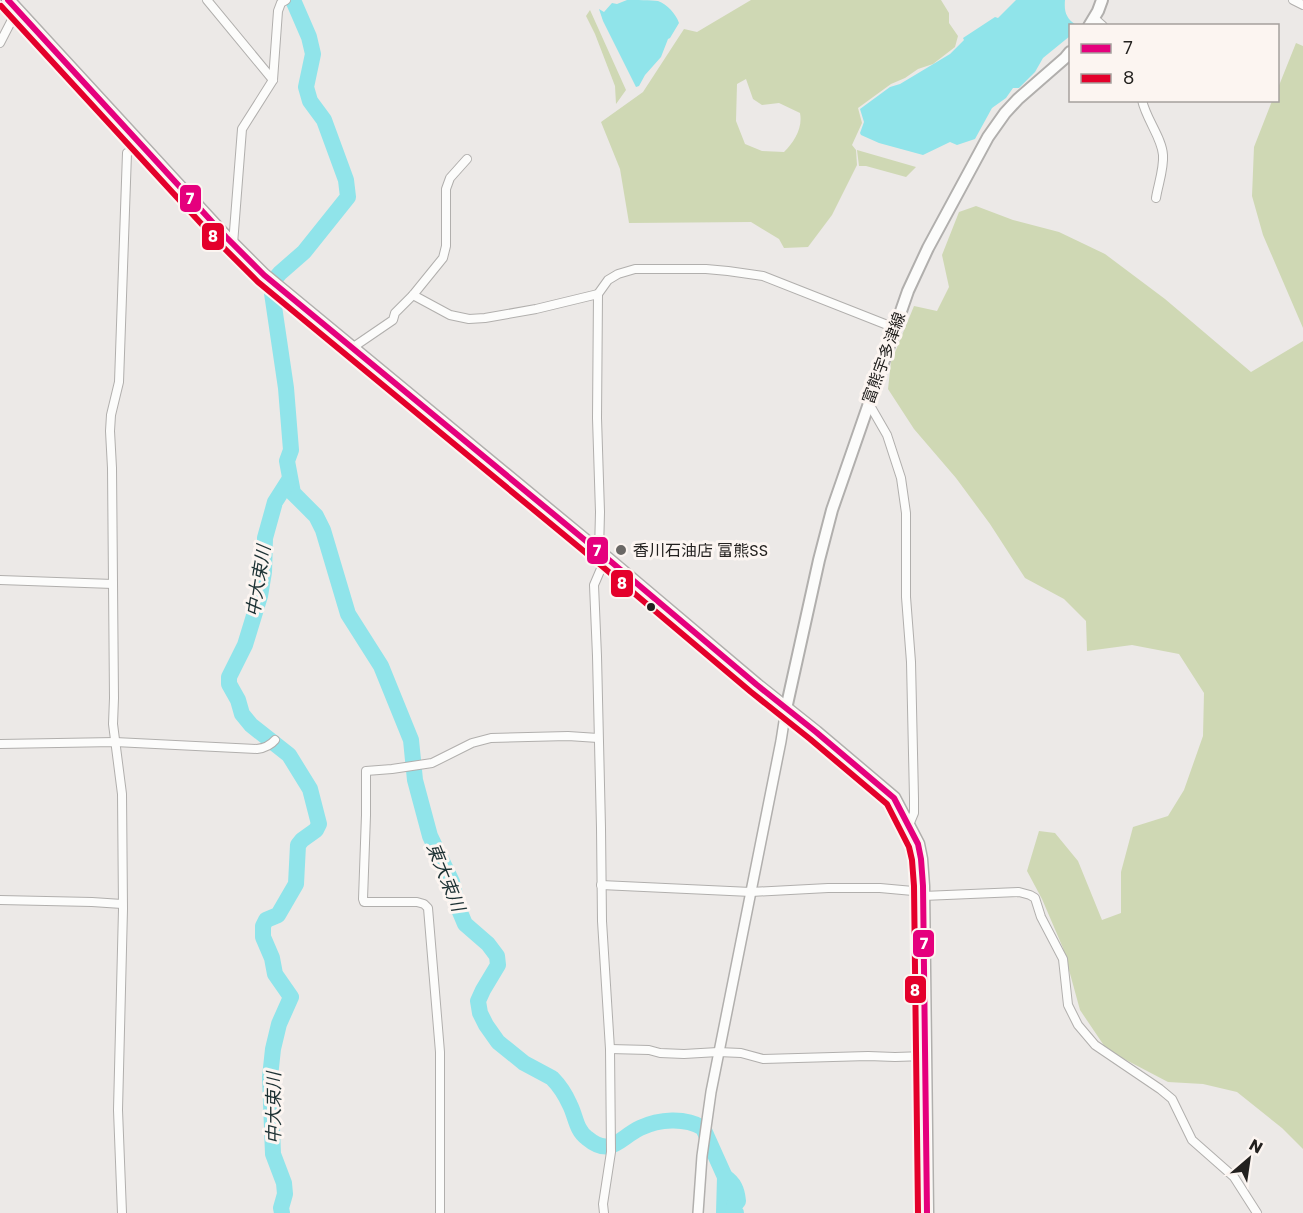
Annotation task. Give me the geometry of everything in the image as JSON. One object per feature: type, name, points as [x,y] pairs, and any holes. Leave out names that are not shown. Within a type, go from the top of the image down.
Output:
[{"type":"main road","points":[[8,0],[233,245],[264,275],[894,798],[909,825],[920,852],[923,894],[927,1213]]},
{"type":"main road","points":[[1092,22],[1102,0]]},
{"type":"main road","name":"富熊宇多津線","points":[[786,709],[832,510],[908,291],[928,248],[988,137],[1018,99],[1069,54]]},
{"type":"street","points":[[207,0],[273,80]]},
{"type":"street","points":[[233,245],[242,129],[273,80],[278,11],[281,3],[286,0]]},
{"type":"street","points":[[1293,0],[1303,5]]},
{"type":"street","points":[[0,43],[17,10]]},
{"type":"street","points":[[1142,102],[1163,154],[1156,198]]},
{"type":"street","points":[[122,1213],[118,1110],[123,904],[122,794],[113,724],[110,431],[111,415],[119,382],[127,153]]},
{"type":"street","points":[[352,348],[393,320],[395,313],[443,258],[446,246],[446,189],[450,178],[468,159]]},
{"type":"street","points":[[604,1213],[603,1204],[611,1152],[610,1049],[602,921],[594,585],[602,554],[597,418],[598,294],[608,280],[635,269],[728,271],[764,276],[895,328]]},
{"type":"street","points":[[413,295],[450,315],[469,319],[536,309],[598,294]]},
{"type":"street","points":[[868,402],[887,435],[901,478],[906,513],[906,597],[911,662],[915,798],[914,813],[909,825]]},
{"type":"street","points":[[0,580],[113,584]]},
{"type":"street","points":[[698,1213],[702,1156],[718,1052],[786,709]]},
{"type":"street","points":[[440,1213],[440,1052],[428,908],[417,902],[364,902],[366,771],[432,763],[472,743],[492,738],[568,736],[598,738]]},
{"type":"street","points":[[0,744],[115,742],[257,749],[265,748],[273,742]]},
{"type":"street","points":[[601,885],[751,892],[880,888],[923,894],[1019,892],[1030,895],[1035,898],[1041,917],[1063,959],[1068,1005],[1078,1025],[1095,1045],[1172,1098],[1192,1140],[1234,1177],[1257,1213]]},
{"type":"street","points":[[0,900],[123,904]]},
{"type":"street","points":[[610,1049],[684,1054],[741,1053],[763,1059],[925,1056]]},
{"type":"green space","points":[[751,0],[941,0],[949,13],[949,23],[958,36],[955,47],[933,64],[918,69],[891,84],[858,108],[862,123],[852,145],[856,150],[857,165],[832,215],[808,247],[784,248],[779,239],[751,222],[629,223],[620,169],[601,122],[643,92],[684,29],[697,32]],"holes":[[[746,79],[753,99],[762,105],[779,103],[800,113],[801,119],[797,134],[784,152],[762,151],[745,144],[736,121],[737,84]]]},
{"type":"green space","points":[[590,10],[626,90],[616,104],[615,86],[586,16]]},
{"type":"green space","points":[[1296,43],[1303,46],[1303,328],[1263,235],[1252,196],[1254,147],[1272,102],[1279,102],[1279,86]]},
{"type":"green space","points":[[857,150],[916,167],[906,177],[859,166]]},
{"type":"green space","points":[[976,206],[1013,220],[1059,232],[1105,254],[1165,299],[1251,372],[1303,341],[1303,1149],[1282,1128],[1237,1092],[1203,1084],[1168,1082],[1107,1050],[1080,1010],[1063,948],[1027,871],[1039,831],[1055,833],[1078,861],[1102,920],[1121,913],[1121,872],[1133,827],[1168,816],[1184,790],[1203,736],[1204,693],[1179,654],[1132,645],[1087,651],[1086,621],[1064,599],[1025,578],[990,524],[956,478],[914,429],[888,389],[891,362],[914,306],[937,311],[949,287],[942,255],[959,212]]},
{"type":"water","points":[[627,0],[661,2],[671,10],[679,23],[668,39],[661,57],[636,87],[599,9],[604,12],[612,3],[617,4]]},
{"type":"water","points":[[1016,0],[1065,0],[1066,14],[1075,24],[1069,24],[1069,37],[1043,58],[1035,72],[1019,88],[1013,88],[1006,98],[992,108],[975,139],[957,145],[950,142],[923,155],[879,143],[861,135],[864,122],[860,109],[890,87],[900,84],[950,54],[964,40],[963,38],[995,17],[998,18]]},
{"type":"waterway","name":"東大束川","points":[[293,0],[309,37],[313,54],[306,87],[310,101],[324,120],[346,180],[348,197],[304,252],[273,281],[272,293],[286,388],[291,450],[287,461],[293,493],[316,516],[323,530],[348,614],[381,666],[411,740],[415,780],[430,836],[452,882],[457,905],[465,924],[488,944],[497,956],[498,965],[478,1001],[480,1013],[486,1025],[498,1042],[524,1063],[555,1081],[568,1102],[581,1131],[595,1144],[609,1146],[640,1128],[664,1121],[688,1122],[703,1128],[725,1177],[724,1213]]},
{"type":"waterway","name":"中大束川","points":[[282,1213],[285,1194],[284,1183],[273,1154],[270,1077],[279,1024],[291,997],[275,974],[272,958],[263,937],[263,926],[266,920],[278,915],[296,884],[298,845],[316,830],[319,824],[310,789],[289,755],[251,725],[242,714],[238,700],[229,684],[229,677],[245,645],[260,596],[264,572],[265,538],[275,502],[289,480]]},
{"type":"waterway","points":[[725,1177],[736,1190],[738,1201],[733,1210],[736,1213]]},
{"type":"transit line","name":"7","points":[[8,0],[226,237],[264,275],[894,798],[918,844],[921,859],[927,1213]]},
{"type":"transit line","name":"8","points":[[1,6],[219,243],[258,282],[887,804],[909,847],[914,886],[918,1213]]},
{"type":"place","name":"香川石油店 富熊SS","points":[[621,550]]}]
